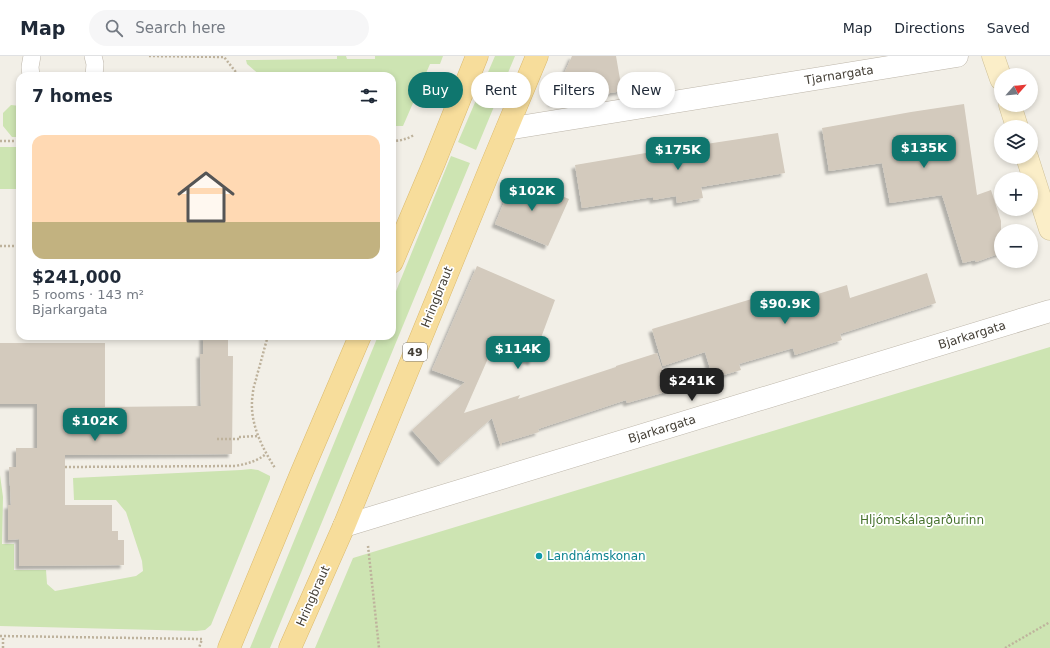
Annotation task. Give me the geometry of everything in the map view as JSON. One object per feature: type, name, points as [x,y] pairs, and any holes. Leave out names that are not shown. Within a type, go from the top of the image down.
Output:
[{"type":"main road","points":[[396,253],[434,164],[477,56]]},
{"type":"main road","name":"Hringbraut","points":[[290,648],[344,526],[538,56]]},
{"type":"main road","points":[[229,648],[358,340]]},
{"type":"street","name":"Tjarnargata","points":[[507,129],[957,56]]},
{"type":"street","points":[[994,56],[998,68]]},
{"type":"street","points":[[1028,164],[1050,229]]},
{"type":"street","name":"Bjarkargata","points":[[344,526],[1050,312]]},
{"type":"lane","points":[[31,72],[32,56]]},
{"type":"lane","points":[[93,56],[95,64],[94,72]]},
{"type":"path","points":[[149,56],[224,57],[236,72]]},
{"type":"path","points":[[396,141],[407,139],[414,135]]},
{"type":"path","points":[[0,142],[16,142]]},
{"type":"path","points":[[0,246],[16,246]]},
{"type":"path","points":[[267,340],[252,393],[253,417],[258,436],[266,454],[278,473]]},
{"type":"path","points":[[217,439],[239,439],[239,437],[258,436]]},
{"type":"path","points":[[65,467],[235,466],[251,463],[266,454]]},
{"type":"path","points":[[368,546],[379,648]]},
{"type":"path","points":[[1005,648],[1050,622]]},
{"type":"path","points":[[3,648],[2,636],[202,639],[199,648]]},
{"type":"green space","points":[[337,56],[346,56],[347,59],[375,59],[375,56],[443,56],[440,64],[430,64],[427,72],[408,72],[408,108],[411,108],[403,126],[396,126],[396,72],[256,72],[247,64],[246,60],[337,59]]},
{"type":"green space","points":[[495,56],[515,56],[508,72],[488,72]]},
{"type":"green space","points":[[11,105],[16,106],[16,137],[12,137],[3,126],[3,113]]},
{"type":"green space","points":[[473,108],[493,108],[476,150],[458,142]]},
{"type":"green space","points":[[0,147],[16,147],[16,189],[0,189]]},
{"type":"green space","points":[[451,156],[470,163],[270,648],[250,648],[376,340],[396,340],[396,291]]},
{"type":"green space","name":"Hljómskálagarðurinn","points":[[1050,347],[1050,648],[315,648],[353,558]]},
{"type":"green space","points":[[251,469],[258,470],[270,476],[270,479],[211,625],[205,630],[0,626],[0,475],[3,497],[2,544],[14,544],[14,570],[46,570],[47,584],[55,591],[136,576],[143,571],[142,561],[126,512],[116,500],[74,500],[73,478]]},
{"type":"building","points":[[572,56],[616,56],[619,72],[617,72],[617,92],[609,93],[609,72],[565,72]]},
{"type":"building","points":[[964,104],[977,195],[991,190],[994,199],[994,216],[999,216],[1001,221],[1001,224],[994,224],[994,256],[976,262],[975,260],[963,263],[942,195],[890,203],[882,163],[829,171],[822,128]]},
{"type":"building","points":[[778,133],[785,173],[701,187],[703,198],[677,203],[676,196],[653,200],[653,197],[582,208],[575,165],[693,145]]},
{"type":"building","points":[[525,181],[569,199],[548,246],[495,224],[511,186],[522,190]]},
{"type":"building","points":[[477,266],[555,300],[532,362],[493,347],[464,413],[520,395],[518,399],[657,353],[669,391],[627,403],[626,400],[538,429],[539,432],[502,443],[501,447],[492,418],[441,463],[412,430],[465,382],[432,370]]},
{"type":"building","points":[[927,273],[936,303],[840,334],[842,340],[795,355],[793,348],[739,364],[741,370],[713,378],[705,352],[663,366],[652,329],[755,298],[759,312],[847,285],[850,298]]},
{"type":"building","points":[[203,340],[228,340],[228,356],[233,356],[232,454],[65,455],[65,505],[112,505],[112,531],[118,531],[118,540],[124,540],[124,565],[19,566],[19,539],[8,540],[8,505],[11,505],[9,467],[16,467],[16,448],[37,448],[37,404],[0,404],[0,343],[105,343],[105,407],[201,406],[200,354],[203,354]]},
{"type":"place","name":"Landnámskonan","points":[[539,556]]}]
